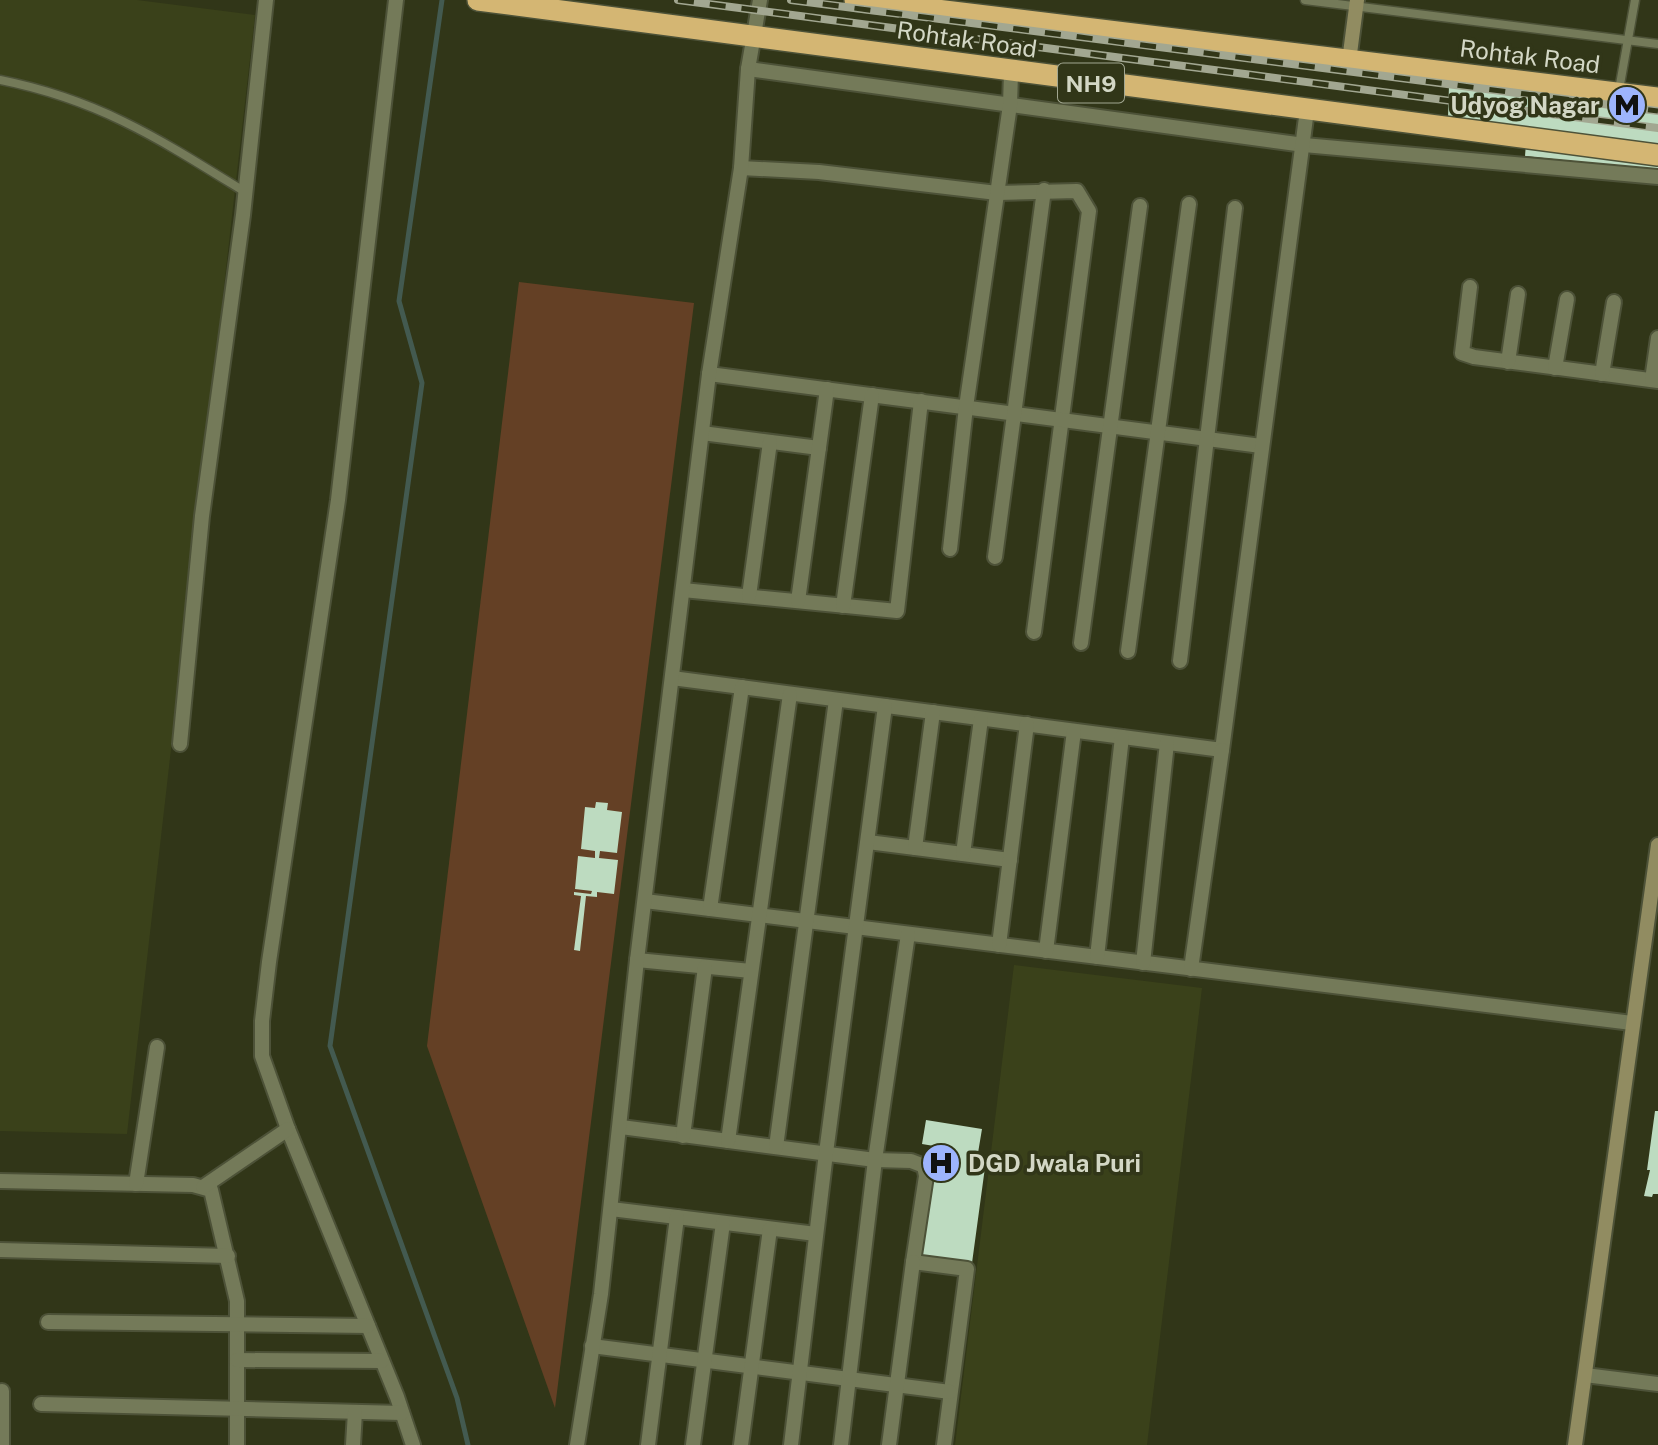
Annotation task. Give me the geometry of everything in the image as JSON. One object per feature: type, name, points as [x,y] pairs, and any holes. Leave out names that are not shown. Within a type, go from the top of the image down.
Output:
[{"type":"highway","name":"Rohtak Road","points":[[478,0],[752,34],[1011,73],[1658,155]]},
{"type":"highway","name":"Rohtak Road","points":[[855,0],[1658,98]]},
{"type":"street","points":[[180,744],[202,516],[245,192],[266,0]]},
{"type":"street","points":[[396,0],[338,500],[262,1021],[262,1056],[288,1129],[413,1445]]},
{"type":"street","points":[[577,1445],[611,1209],[637,960],[709,374],[741,168],[748,69],[760,0]]},
{"type":"street","points":[[1349,61],[1357,3]]},
{"type":"street","points":[[748,69],[1304,145],[1658,177]]},
{"type":"street","points":[[950,549],[966,407],[1010,104],[1011,73]]},
{"type":"street","points":[[1191,970],[1307,110]]},
{"type":"street","points":[[741,168],[819,172],[997,193],[1077,191],[1089,211],[1034,632]]},
{"type":"street","points":[[995,557],[1044,190]]},
{"type":"street","points":[[1128,651],[1189,204]]},
{"type":"street","points":[[1081,643],[1140,206]]},
{"type":"street","points":[[1180,661],[1235,208]]},
{"type":"street","points":[[1470,287],[1462,353],[1508,362],[1655,381],[1658,338]]},
{"type":"street","points":[[1508,362],[1518,294]]},
{"type":"street","points":[[1555,368],[1567,299]]},
{"type":"street","points":[[1602,374],[1614,302]]},
{"type":"street","points":[[709,374],[1261,446]]},
{"type":"street","points":[[798,601],[827,389]]},
{"type":"street","points":[[843,606],[872,395]]},
{"type":"street","points":[[683,590],[897,611],[920,401]]},
{"type":"street","points":[[702,433],[818,448]]},
{"type":"street","points":[[749,596],[770,442]]},
{"type":"street","points":[[673,678],[1222,750]]},
{"type":"street","points":[[710,909],[742,687]]},
{"type":"street","points":[[728,1141],[790,694]]},
{"type":"street","points":[[776,1147],[836,699]]},
{"type":"street","points":[[791,1445],[825,1153],[858,927],[885,706]]},
{"type":"street","points":[[915,848],[933,712]]},
{"type":"street","points":[[963,854],[981,719]]},
{"type":"street","points":[[999,945],[1027,724]]},
{"type":"street","points":[[1046,951],[1074,730]]},
{"type":"street","points":[[1097,957],[1122,737]]},
{"type":"street","points":[[1143,963],[1167,743]]},
{"type":"street","points":[[868,842],[1010,860]]},
{"type":"street","points":[[1576,1445],[1658,845]]},
{"type":"street","points":[[645,901],[1632,1023]]},
{"type":"street","points":[[841,1445],[875,1160],[908,934]]},
{"type":"street","points":[[637,960],[751,971]]},
{"type":"street","points":[[683,1136],[705,967]]},
{"type":"street","points":[[136,1184],[156,1047]]},
{"type":"street","points":[[621,1127],[875,1160],[911,1161],[924,1166],[926,1176],[889,1445]]},
{"type":"street","points":[[203,1187],[288,1129]]},
{"type":"street","points":[[0,1181],[136,1184],[203,1187],[211,1190],[237,1301],[237,1445]]},
{"type":"street","points":[[611,1209],[816,1234]]},
{"type":"street","points":[[648,1445],[677,1217]]},
{"type":"street","points":[[693,1445],[723,1223]]},
{"type":"street","points":[[741,1445],[770,1228]]},
{"type":"street","points":[[0,1250],[228,1256]]},
{"type":"street","points":[[913,1262],[967,1269],[944,1445]]},
{"type":"street","points":[[48,1322],[368,1326]]},
{"type":"street","points":[[592,1346],[950,1392]]},
{"type":"street","points":[[237,1360],[382,1361]]},
{"type":"street","points":[[1586,1376],[1658,1384]]},
{"type":"street","points":[[2,1391],[2,1445]]},
{"type":"street","points":[[41,1404],[402,1413]]},
{"type":"street","points":[[353,1445],[355,1412]]},
{"type":"lane","points":[[1305,0],[1357,3],[1658,44]]},
{"type":"lane","points":[[1618,93],[1635,0]]},
{"type":"lane","points":[[0,80],[104,110],[149,132],[245,192]]},
{"type":"shaded area","points":[[0,0],[137,0],[255,15],[127,1134],[0,1131]]},
{"type":"shaded area","points":[[519,282],[694,303],[555,1408],[427,1046]]},
{"type":"shaded area","points":[[1014,965],[1202,988],[1147,1445],[955,1445]]},
{"type":"building","points":[[1536,73],[1658,88],[1658,170],[1525,156],[1527,130],[1448,118],[1449,85],[1533,96]]},
{"type":"building","points":[[596,802],[608,803],[607,810],[622,812],[617,853],[600,851],[599,858],[618,860],[614,894],[597,892],[597,897],[586,896],[580,951],[574,950],[581,896],[574,895],[574,892],[591,894],[592,891],[575,889],[578,856],[595,858],[595,851],[581,849],[585,807],[595,808]]},
{"type":"building","points":[[1655,1111],[1658,1111],[1658,1194],[1653,1194],[1652,1197],[1644,1196],[1650,1170],[1647,1170]]},
{"type":"building","points":[[926,1120],[982,1129],[978,1153],[969,1151],[968,1158],[986,1160],[972,1263],[917,1256],[930,1153],[951,1156],[952,1149],[922,1144]]},
{"type":"waterway","points":[[442,0],[399,301],[422,383],[330,1046],[457,1398],[468,1445]]},
{"type":"railway","points":[[678,0],[1658,128]]},
{"type":"railway","points":[[791,0],[1658,111]]},
{"type":"place","name":"Udyog Nagar","points":[[1627,105]]},
{"type":"place","name":"DGD Jwala Puri","points":[[941,1163]]}]
